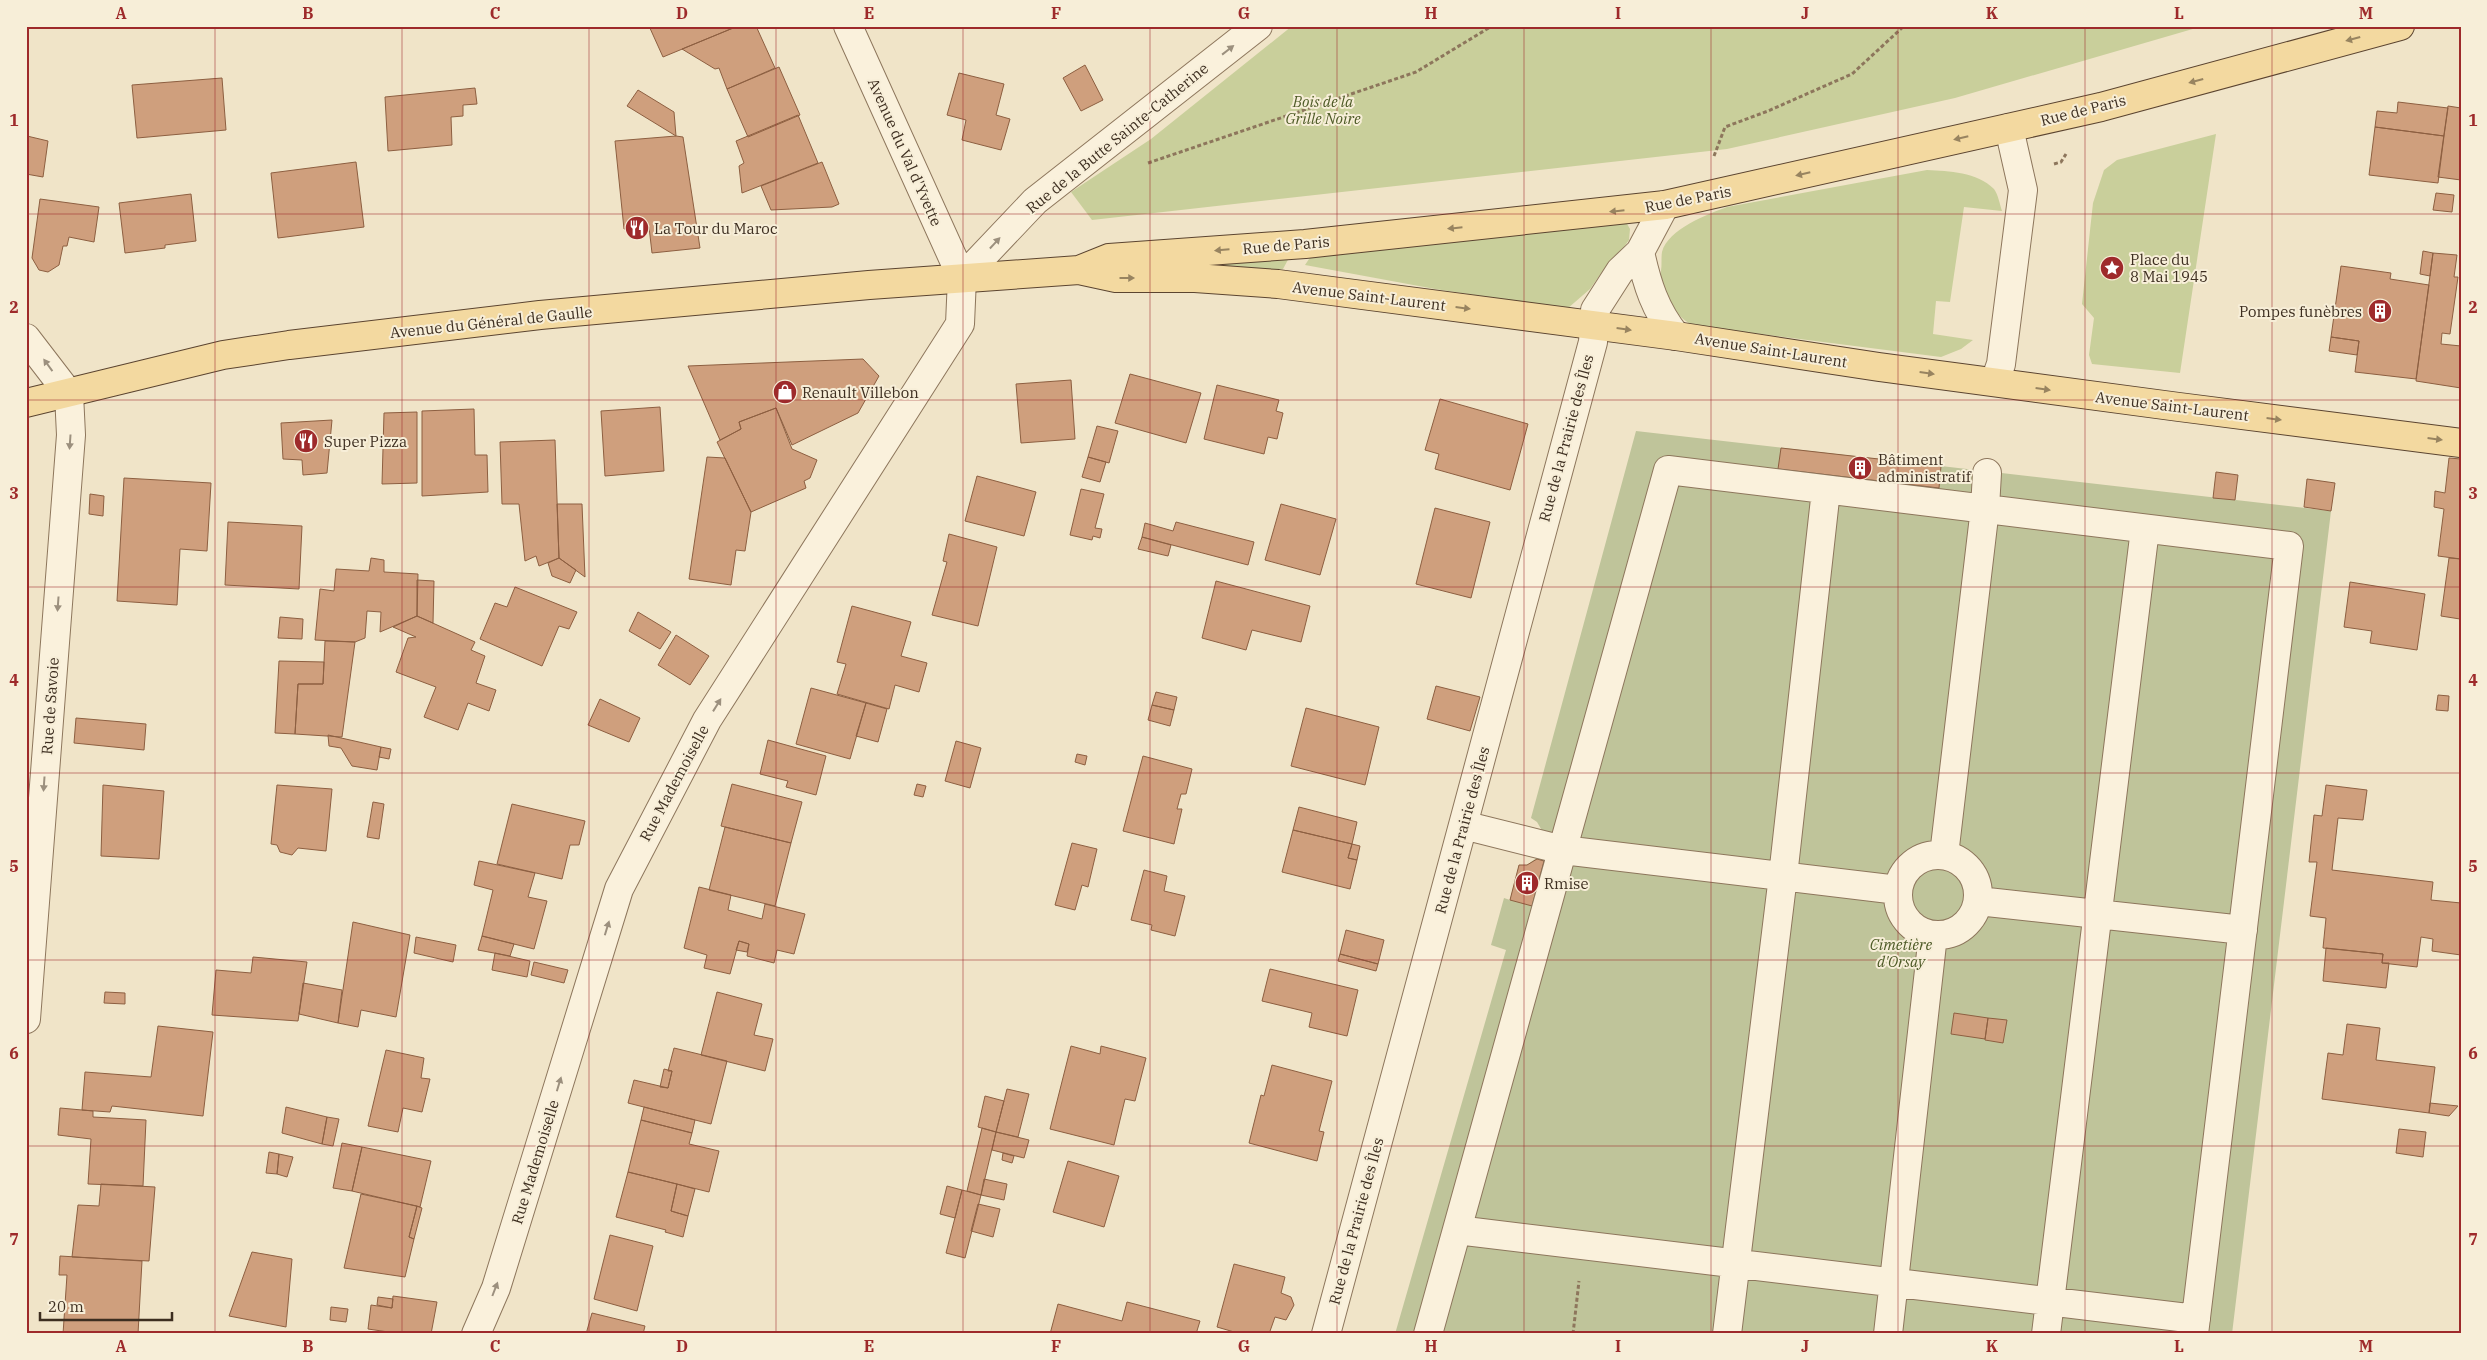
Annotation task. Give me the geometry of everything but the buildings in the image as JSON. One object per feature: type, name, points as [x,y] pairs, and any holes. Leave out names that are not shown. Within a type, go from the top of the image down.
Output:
[{"type":"main road","name":"Rue de Paris","points":[[962,278],[1080,270],[1109,258],[1305,244],[1665,205],[2101,106],[2400,26]]},
{"type":"main road","name":"Avenue Saint-Laurent","points":[[1080,270],[1116,278],[1195,278],[1278,284],[2461,442]]},
{"type":"main road","name":"Avenue du Général de Gaulle","points":[[26,403],[224,355],[298,343],[540,315],[962,278]]},
{"type":"street","name":"Avenue du Val d'Yvette","points":[[848,26],[962,278]]},
{"type":"street","name":"Rue de la Butte Sainte-Catherine","points":[[962,278],[1035,200],[1258,26]]},
{"type":"street","points":[[1995,381],[2001,364],[2023,190],[2009,128]]},
{"type":"street","name":"Rue de la Prairie des Îles","points":[[1326,1334],[1593,342],[1595,310],[1620,271],[1640,252],[1665,205]]},
{"type":"street","points":[[1640,252],[1646,279],[1661,317],[1676,336]]},
{"type":"street","name":"Rue Mademoiselle","points":[[476,1334],[496,1288],[619,889],[707,720],[960,324],[962,278]]},
{"type":"street","points":[[26,338],[68,394]]},
{"type":"street","name":"Rue de Savoie","points":[[26,1019],[71,435],[68,394]]},
{"type":"street","points":[[1428,1334],[1668,470],[2288,546],[2195,1326],[2050,1300],[1457,1230]]},
{"type":"street","points":[[1944,855],[1985,508],[1987,473]]},
{"type":"street","points":[[1727,1334],[1783,876],[1826,490]]},
{"type":"street","points":[[2046,1334],[2096,914],[2145,529]]},
{"type":"street","points":[[1463,825],[1564,850],[1898,890]]},
{"type":"street","points":[[1944,855],[1959,861],[1970,871],[1977,886],[1978,901],[1973,916],[1963,927],[1948,934],[1933,935],[1918,931],[1906,920],[1899,906],[1898,890],[1903,874],[1914,863],[1928,856],[1944,855]]},
{"type":"street","points":[[1978,901],[2243,930]]},
{"type":"street","points":[[1888,1334],[1933,935]]},
{"type":"path","points":[[1147,163],[1416,72],[1492,26]]},
{"type":"path","points":[[1712,161],[1725,127],[1768,111],[1852,74],[1904,26]]},
{"type":"path","points":[[1572,1334],[1583,1246]]},
{"type":"green space","name":"Bois de la Grille Noire","points":[[1292,26],[2203,26],[1955,98],[1727,149],[1092,220],[1071,192],[1151,139]]},
{"type":"green space","points":[[2216,134],[2180,373],[2092,364],[2089,355],[2094,318],[2082,304],[2093,203],[2104,170],[2117,160]]},
{"type":"green space","points":[[1927,170],[1962,174],[1987,183],[1994,189],[2002,211],[1964,207],[1950,302],[1936,301],[1933,334],[1973,340],[1961,349],[1941,357],[1691,325],[1671,308],[1664,296],[1661,281],[1662,252],[1672,236],[1700,218],[1727,207]]},
{"type":"green space","points":[[1626,222],[1630,229],[1629,240],[1590,289],[1567,309],[1435,289],[1305,265],[1313,253]]},
{"type":"green space","points":[[1290,256],[1283,269],[1140,270]]},
{"type":"green space","name":"Cimetière d'Orsay","points":[[1636,431],[2331,511],[2232,1334],[1395,1334],[1506,950],[1491,945],[1504,898],[1510,900],[1519,865],[1527,865],[1539,856],[1544,834],[1537,822],[1531,818]]},
{"type":"place","name":"La Tour du Maroc","points":[[637,228]]},
{"type":"place","name":"Place du 8 Mai 1945","points":[[2112,268]]},
{"type":"place","name":"Pompes funèbres","points":[[2380,311]]},
{"type":"place","name":"Renault Villebon","points":[[785,392]]},
{"type":"place","name":"Super Pizza","points":[[306,441]]},
{"type":"place","name":"Bâtiment administratif","points":[[1860,468]]},
{"type":"place","name":"Rmise","points":[[1527,883]]}]
